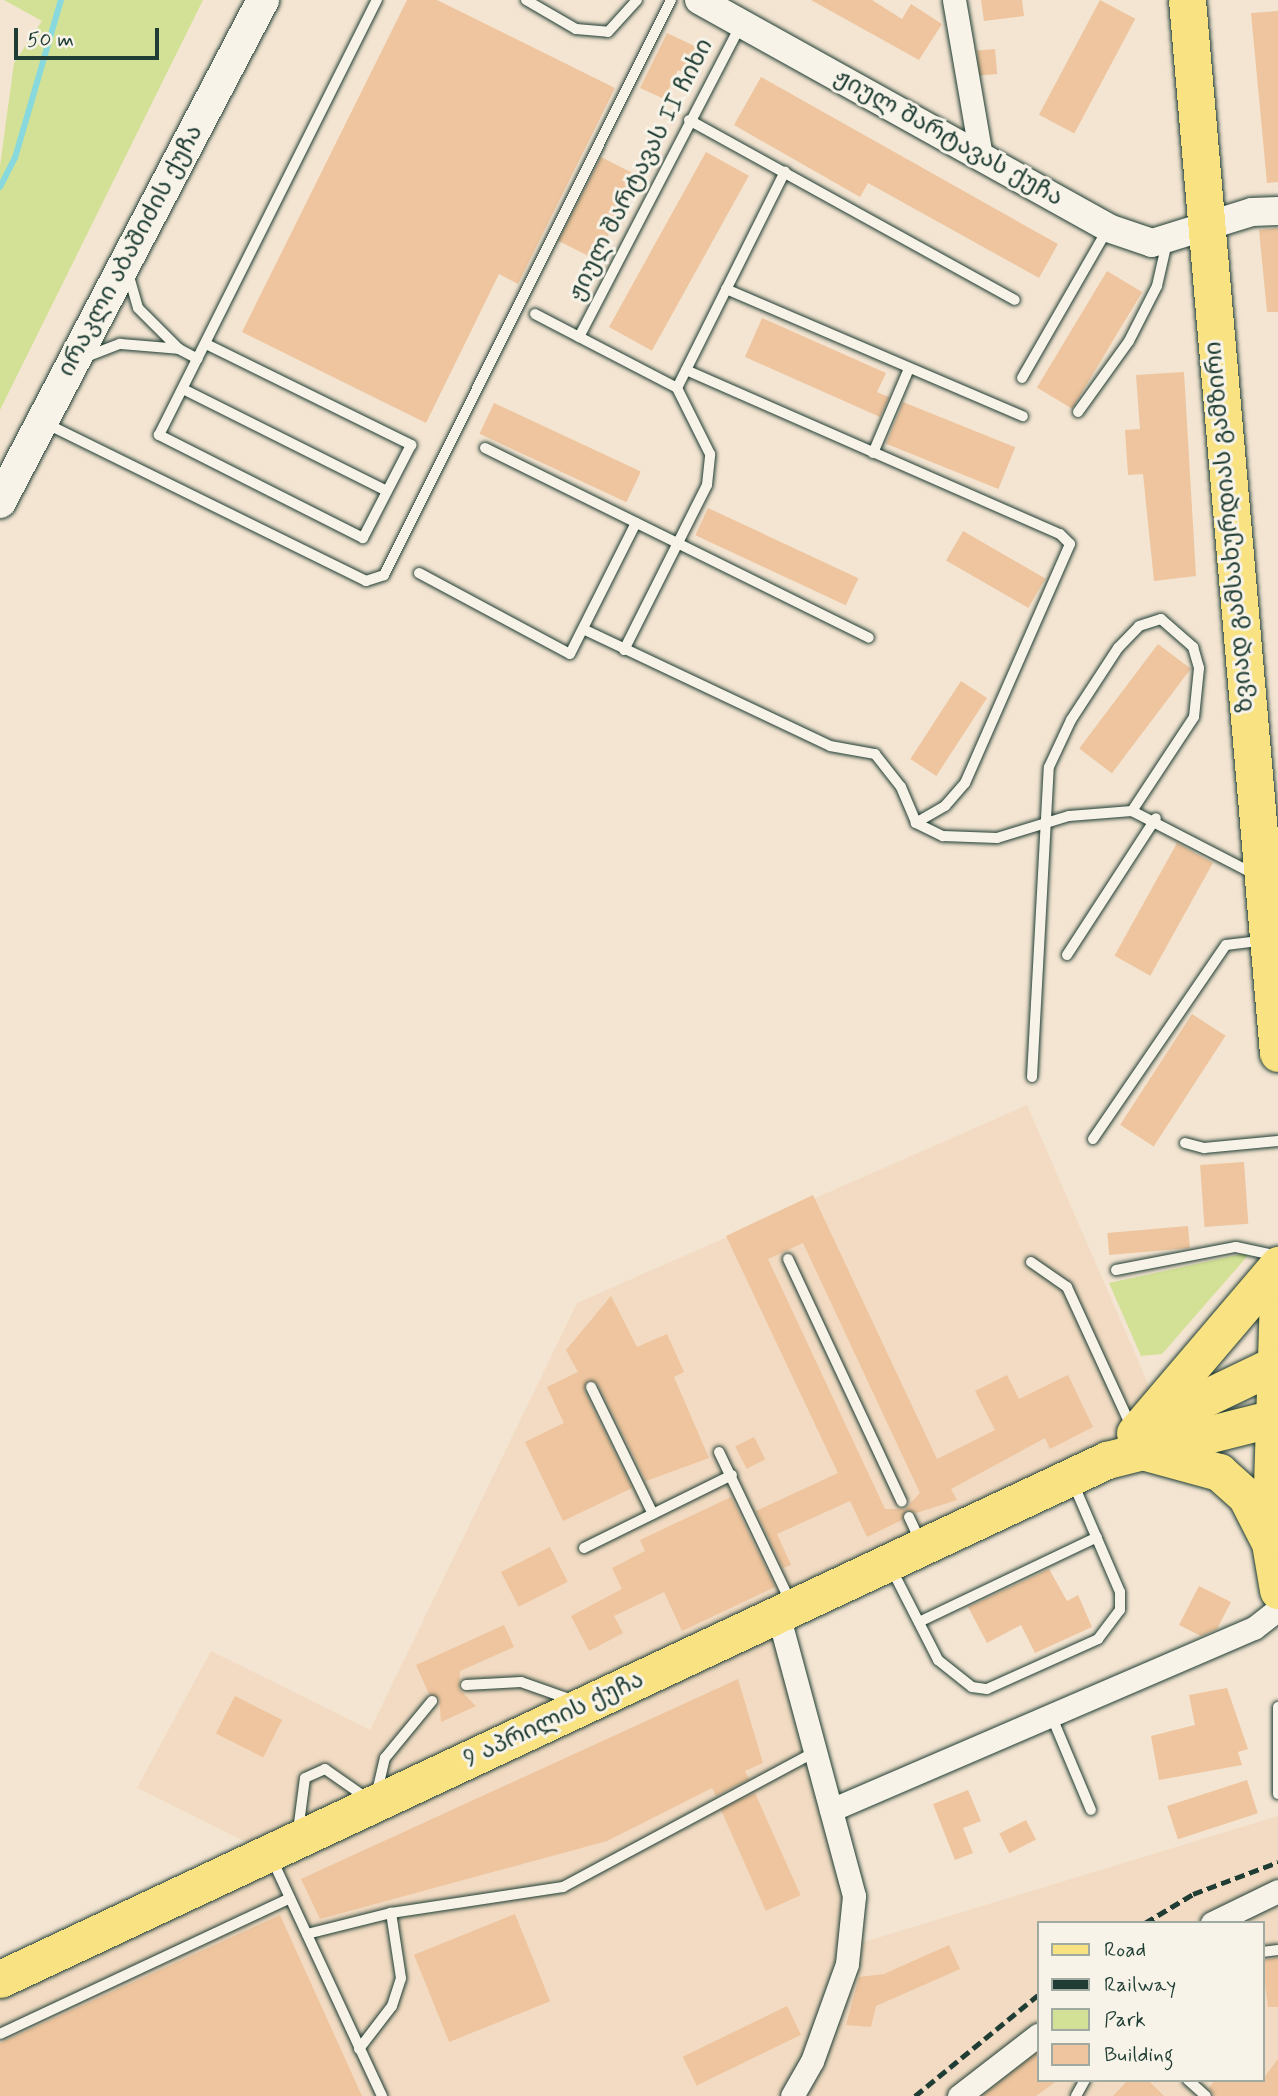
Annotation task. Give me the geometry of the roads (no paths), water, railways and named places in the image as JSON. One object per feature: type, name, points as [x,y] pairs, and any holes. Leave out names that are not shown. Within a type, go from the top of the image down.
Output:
[{"type":"main road","name":"ირაკლი აბაშიძის ქუჩა","points":[[0,502],[262,0]]},
{"type":"main road","name":"ზვიად გამსახურდიას გამზირი","points":[[1187,0],[1204,228],[1278,1053]]},
{"type":"main road","points":[[1141,1443],[1278,1265]]},
{"type":"main road","points":[[1278,1295],[1270,1543],[1278,1590]]},
{"type":"main road","points":[[1141,1443],[1276,1364]]},
{"type":"main road","points":[[1141,1443],[1276,1417]]},
{"type":"main road","points":[[1141,1443],[1219,1472],[1247,1496],[1270,1543]]},
{"type":"main road","name":"9 აპრილის ქუჩა","points":[[0,1979],[889,1562],[916,1532],[1070,1477],[1141,1443]]},
{"type":"street","name":"ჟიულ შარტავას ქუჩა","points":[[699,0],[1108,228],[1152,243],[1278,211]]},
{"type":"street","points":[[954,0],[981,157]]},
{"type":"street","points":[[831,1810],[1254,1628],[1278,1609]]},
{"type":"street","points":[[785,1611],[815,1752],[854,1896],[855,1933],[828,2022],[792,2096]]},
{"type":"street","points":[[1216,1921],[1278,1891]]},
{"type":"street","points":[[959,2096],[1036,2037]]},
{"type":"lane","points":[[206,344],[411,445],[363,538],[159,435],[377,0]]},
{"type":"lane","points":[[526,0],[576,29],[608,32],[637,0]]},
{"type":"lane","points":[[42,422],[366,581],[384,575],[671,0]]},
{"type":"lane","name":"ჟიულ შარტავას II ჩიხი","points":[[579,337],[689,120],[742,23]]},
{"type":"lane","points":[[689,120],[1015,300]]},
{"type":"lane","points":[[677,388],[785,172]]},
{"type":"lane","points":[[1022,378],[1108,228]]},
{"type":"lane","points":[[1078,412],[1152,297],[1168,239]]},
{"type":"lane","points":[[125,264],[138,308],[179,349],[198,359]]},
{"type":"lane","points":[[726,289],[908,371],[1023,416]]},
{"type":"lane","points":[[536,314],[677,388],[710,454],[707,485],[624,650]]},
{"type":"lane","points":[[74,361],[120,344],[179,349]]},
{"type":"lane","points":[[687,370],[1070,544],[965,783],[945,806],[916,823]]},
{"type":"lane","points":[[873,453],[908,371]]},
{"type":"lane","points":[[183,389],[387,491]]},
{"type":"lane","points":[[485,449],[869,638]]},
{"type":"lane","points":[[419,573],[570,654],[636,523]]},
{"type":"lane","points":[[1032,1077],[1050,825],[1049,767],[1071,720],[1118,648],[1139,626],[1161,620],[1193,647],[1199,668],[1194,717],[1132,811]]},
{"type":"lane","points":[[583,629],[830,746],[875,754],[901,787],[916,823]]},
{"type":"lane","points":[[916,823],[965,838],[1050,825],[1091,812],[1132,811],[1156,818],[1262,879]]},
{"type":"lane","points":[[1067,955],[1156,818]]},
{"type":"lane","points":[[1093,1139],[1226,945],[1268,940]]},
{"type":"lane","points":[[1185,1143],[1204,1148],[1278,1141]]},
{"type":"lane","points":[[1116,1270],[1236,1247],[1278,1256]]},
{"type":"lane","points":[[788,1259],[902,1502]]},
{"type":"lane","points":[[1031,1262],[1067,1287],[1141,1443]]},
{"type":"lane","points":[[591,1387],[653,1514]]},
{"type":"lane","points":[[719,1452],[732,1475],[785,1611]]},
{"type":"lane","points":[[584,1548],[732,1475]]},
{"type":"lane","points":[[889,1562],[919,1622],[954,1678],[987,1689],[1098,1639],[1120,1610],[1097,1537],[1070,1477]]},
{"type":"lane","points":[[919,1622],[1097,1537]]},
{"type":"lane","points":[[466,1685],[521,1682],[584,1705]]},
{"type":"lane","points":[[382,2096],[290,1898],[283,1846],[305,1779],[326,1769],[374,1804],[384,1758],[432,1701]]},
{"type":"lane","points":[[1278,1707],[1278,1794]]},
{"type":"lane","points":[[1051,1715],[1091,1810]]},
{"type":"lane","points":[[307,1934],[391,1913],[563,1887],[815,1752]]},
{"type":"lane","points":[[0,2034],[290,1898]]},
{"type":"lane","points":[[359,2049],[392,2006],[401,1978],[391,1913]]},
{"type":"lane","points":[[1190,2082],[1206,2096]]},
{"type":"waterway","points":[[0,187],[15,158],[61,0]]},
{"type":"railway","points":[[1148,1921],[1193,1894],[1278,1862]]},
{"type":"railway","points":[[915,2096],[1036,1997]]}]
